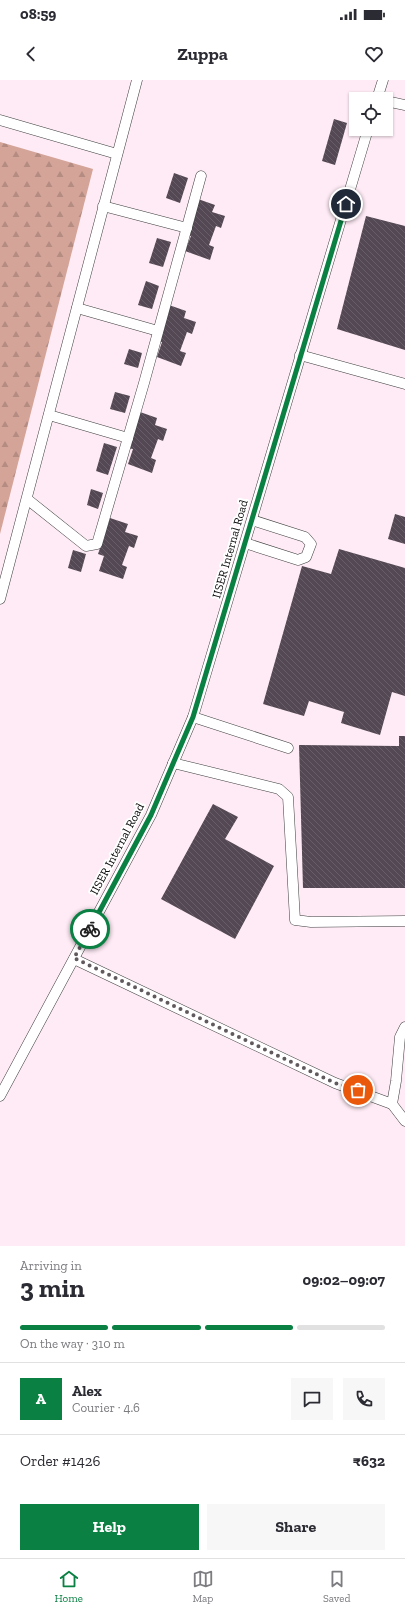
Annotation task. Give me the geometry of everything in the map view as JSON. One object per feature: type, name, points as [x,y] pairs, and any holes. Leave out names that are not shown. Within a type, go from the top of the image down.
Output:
[{"type":"lane","points":[[0,599],[137,80]]},
{"type":"lane","points":[[381,92],[383,80]]},
{"type":"lane","points":[[393,103],[405,106]]},
{"type":"lane","points":[[0,120],[117,154]]},
{"type":"lane","name":"IISER Internal Road","points":[[0,1096],[151,815],[193,717],[366,136]]},
{"type":"lane","points":[[27,498],[86,546],[97,544],[201,176]]},
{"type":"lane","points":[[103,206],[187,228]]},
{"type":"lane","points":[[77,308],[158,332]]},
{"type":"lane","points":[[300,355],[405,384]]},
{"type":"lane","points":[[49,415],[128,438]]},
{"type":"lane","points":[[245,543],[298,560],[306,557],[312,544],[305,537],[252,520]]},
{"type":"lane","points":[[193,717],[288,748]]},
{"type":"lane","points":[[173,763],[279,789],[288,797],[295,920],[311,922],[405,922]]},
{"type":"lane","points":[[74,958],[335,1083],[392,1104],[405,1121]]},
{"type":"lane","points":[[392,1104],[396,1081],[400,1037],[405,1027]]},
{"type":"green space","points":[[0,142],[93,169],[0,534]]},
{"type":"building","points":[[334,119],[347,123],[335,165],[322,161]]},
{"type":"building","points":[[174,173],[188,178],[180,203],[166,198]]},
{"type":"building","points":[[198,199],[215,205],[212,212],[225,216],[221,228],[216,226],[209,245],[214,247],[210,260],[185,251],[191,236],[185,235]]},
{"type":"building","points":[[366,216],[405,226],[405,350],[337,329]]},
{"type":"building","points":[[157,238],[171,242],[163,267],[149,263]]},
{"type":"building","points":[[146,281],[159,286],[152,309],[138,305]]},
{"type":"building","points":[[169,305],[186,311],[184,318],[196,322],[192,334],[187,332],[180,351],[186,353],[181,366],[157,357],[162,342],[156,341]]},
{"type":"building","points":[[129,349],[142,353],[138,368],[124,364]]},
{"type":"building","points":[[115,392],[130,396],[125,413],[110,409]]},
{"type":"building","points":[[140,412],[157,418],[155,425],[167,429],[163,441],[158,439],[151,458],[156,460],[152,473],[128,464],[133,449],[127,448]]},
{"type":"building","points":[[104,443],[117,447],[108,475],[96,471]]},
{"type":"building","points":[[91,489],[103,493],[98,509],[87,505]]},
{"type":"building","points":[[395,514],[405,517],[405,544],[388,539]]},
{"type":"building","points":[[110,518],[128,524],[125,532],[138,536],[134,548],[129,546],[122,565],[127,567],[123,579],[99,571],[104,556],[98,554]]},
{"type":"building","points":[[339,549],[405,568],[405,696],[392,692],[380,735],[341,723],[344,712],[309,701],[304,716],[263,704],[302,566],[331,574]]},
{"type":"building","points":[[73,550],[86,554],[81,572],[68,568]]},
{"type":"building","points":[[399,736],[405,736],[405,888],[303,888],[299,745],[399,746]]},
{"type":"building","points":[[213,804],[238,817],[225,839],[274,866],[235,939],[161,899]]},
{"type":"way so far","points":[[90,929],[74,958],[335,1083],[358,1090]]},
{"type":"route","points":[[90,929],[151,815],[193,717],[346,204]]}]
